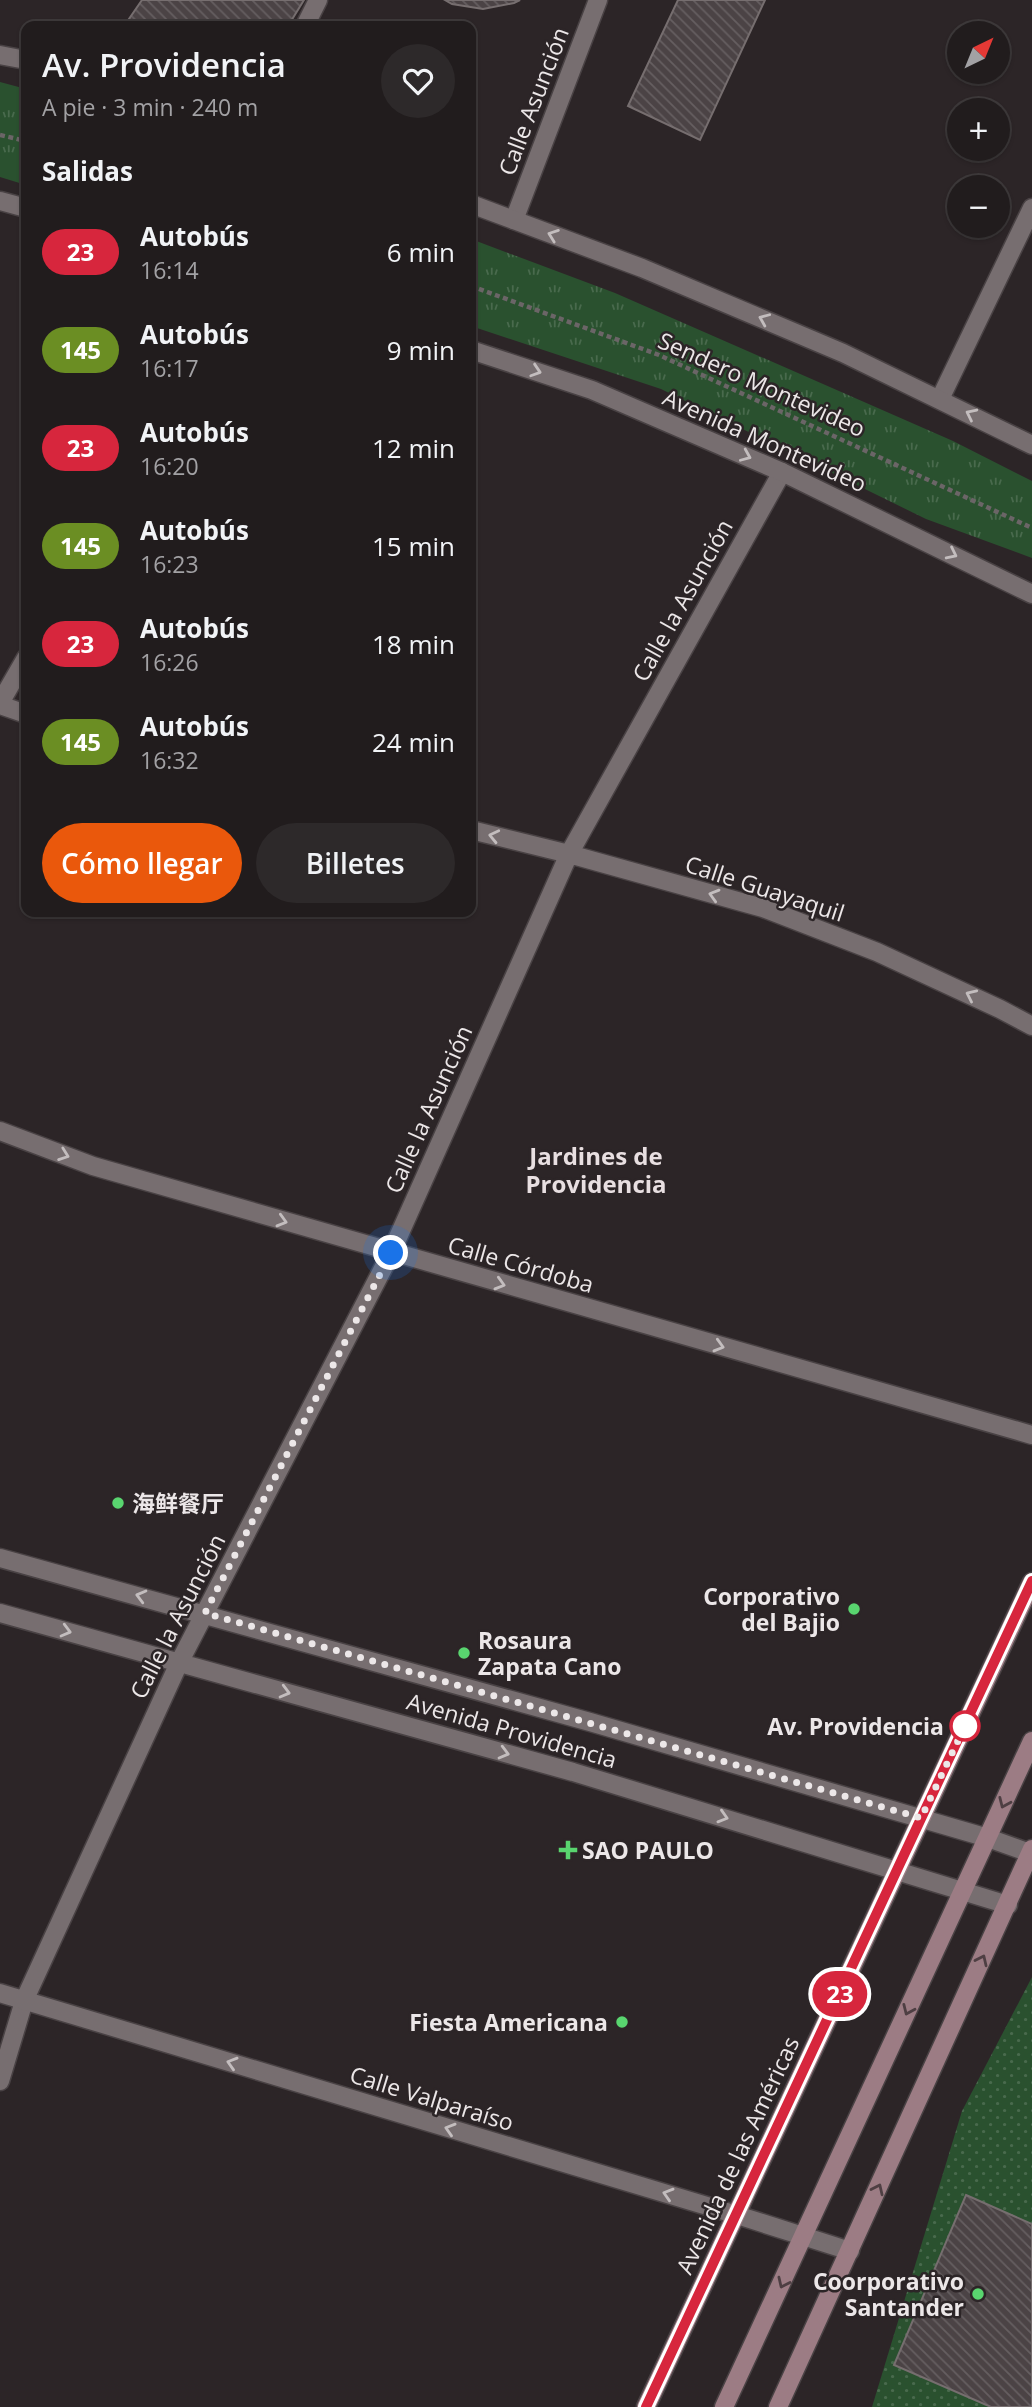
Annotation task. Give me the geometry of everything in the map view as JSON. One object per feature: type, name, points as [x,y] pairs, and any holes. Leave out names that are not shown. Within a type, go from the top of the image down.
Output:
[{"type":"main road","name":"Avenida de las Américas","points":[[646,2407],[1032,1581]]},
{"type":"main road","points":[[724,2407],[1032,1741]]},
{"type":"main road","points":[[778,2407],[1031,1851]]},
{"type":"street","points":[[308,21],[318,0]]},
{"type":"street","name":"Calle Asunción","points":[[514,220],[598,0]]},
{"type":"street","points":[[0,55],[21,59]]},
{"type":"street","points":[[0,201],[21,207]]},
{"type":"street","points":[[476,206],[655,273],[843,352],[1032,444]]},
{"type":"street","points":[[940,399],[1032,208]]},
{"type":"street","name":"Avenida Montevideo","points":[[476,352],[592,390],[782,472],[1032,594]]},
{"type":"street","name":"Calle la Asunción","points":[[0,2081],[24,2001],[179,1662],[391,1253],[569,854],[782,472]]},
{"type":"street","points":[[21,667],[0,704],[21,712]]},
{"type":"street","name":"Calle Guayaquil","points":[[476,831],[763,908],[877,952],[1032,1026]]},
{"type":"street","name":"Calle Córdoba","points":[[0,1132],[93,1166],[1032,1435]]},
{"type":"street","name":"Avenida Providencia","points":[[0,1558],[205,1613],[1031,1851]]},
{"type":"street","name":"Avenida Providencia","points":[[0,1613],[573,1772],[1008,1905]]},
{"type":"street","name":"Calle Valparaíso","points":[[0,1993],[849,2251]]},
{"type":"path","points":[[0,135],[21,140]]},
{"type":"path","name":"Sendero Montevideo","points":[[476,288],[659,355],[1032,528]]},
{"type":"green space","points":[[0,82],[21,88],[21,183],[0,177]]},
{"type":"green space","points":[[476,241],[615,293],[953,441],[1032,481],[1032,558],[926,519],[661,389],[476,328]]},
{"type":"green space","points":[[1032,1977],[1032,2407],[872,2407],[962,2111]]},
{"type":"building","points":[[142,0],[304,0],[291,21],[129,19]]},
{"type":"building","points":[[445,0],[520,0],[483,9],[452,4]]},
{"type":"building","points":[[678,0],[765,0],[700,140],[628,106]]},
{"type":"building","name":"Coorporativo Santander","points":[[966,2195],[1032,2224],[1032,2407],[991,2407],[894,2365]]},
{"type":"bus line","name":"23","points":[[646,2407],[1032,1581]]},
{"type":"place","name":"海鲜餐厅","points":[[118,1503]]},
{"type":"place","name":"Corporativo del Bajio","points":[[854,1609]]},
{"type":"place","name":"Rosaura Zapata Cano","points":[[464,1653]]},
{"type":"place","name":"Av. Providencia","points":[[965,1726]]},
{"type":"place","name":"SAO PAULO","points":[[568,1850]]},
{"type":"place","name":"Fiesta Americana","points":[[622,2022]]},
{"type":"place","name":"Coorporativo Santander","points":[[978,2294]]},
{"type":"district","name":"Jardines de Providencia","points":[[596,1169]]},
{"type":"route","points":[[391,1253],[205,1613],[921,1818],[966,1724],[965,1726]]}]
